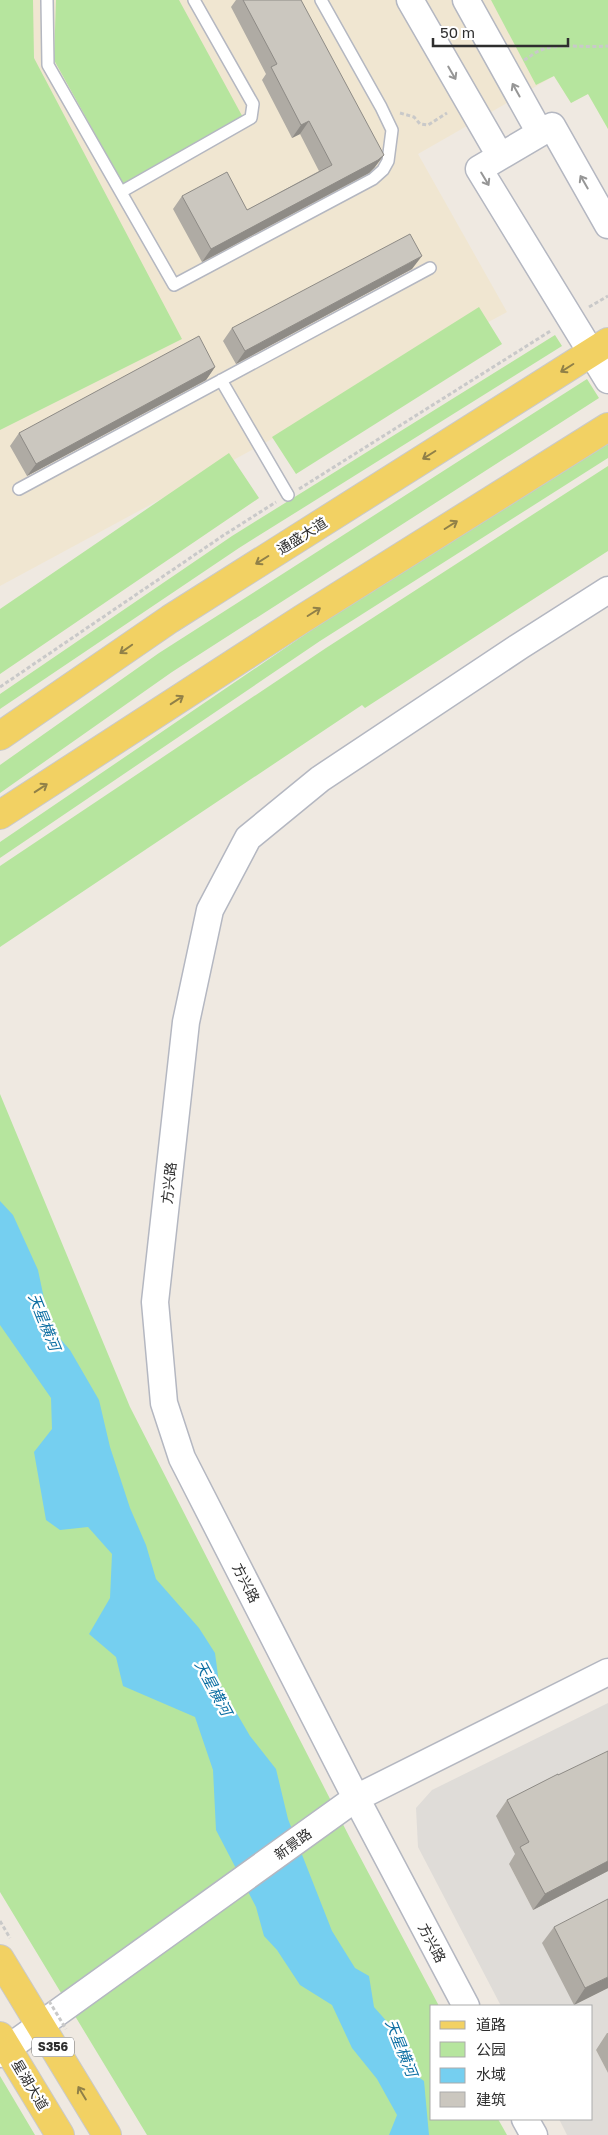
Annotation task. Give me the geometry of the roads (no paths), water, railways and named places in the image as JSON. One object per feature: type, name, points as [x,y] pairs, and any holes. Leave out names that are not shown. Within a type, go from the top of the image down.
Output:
[{"type":"main road","name":"通盛大道","points":[[0,736],[170,619],[600,348]]},
{"type":"main road","points":[[0,815],[302,619],[608,427]]},
{"type":"main road","name":"S356","points":[[0,1959],[52,2019],[107,2135]]},
{"type":"main road","name":"星湖大道","points":[[3,2046],[60,2135]]},
{"type":"street","points":[[410,0],[500,156]]},
{"type":"street","points":[[466,0],[540,133]]},
{"type":"street","points":[[608,225],[552,126],[479,169],[600,348],[608,380]]},
{"type":"street","name":"方兴路","points":[[465,2005],[356,1798],[182,1458],[164,1403],[155,1302],[186,1022],[210,910],[248,838],[320,779],[608,590]]},
{"type":"street","name":"新景路","points":[[3,2046],[52,2019],[356,1798],[608,1672]]},
{"type":"street","points":[[526,2120],[534,2135]]},
{"type":"lane","points":[[47,0],[48,65],[174,285],[373,179],[383,170],[388,161],[391,150],[392,130],[321,0]]},
{"type":"lane","points":[[121,192],[251,118],[253,104],[194,0]]},
{"type":"lane","points":[[19,489],[430,268]]},
{"type":"lane","points":[[221,380],[288,496]]},
{"type":"water","name":"天星横河","points":[[0,1201],[13,1215],[38,1270],[50,1327],[70,1350],[99,1400],[110,1447],[130,1508],[146,1545],[156,1579],[199,1628],[215,1653],[219,1683],[250,1736],[276,1769],[288,1819],[332,1931],[355,1968],[369,1976],[374,2007],[397,2033],[407,2069],[424,2081],[429,2135],[389,2135],[397,2115],[377,2079],[352,2048],[332,2005],[300,1985],[277,1950],[264,1936],[256,1907],[216,1830],[213,1770],[195,1717],[123,1686],[116,1657],[89,1634],[110,1598],[112,1554],[88,1527],[60,1530],[46,1520],[34,1452],[52,1429],[51,1398],[0,1325]]}]
